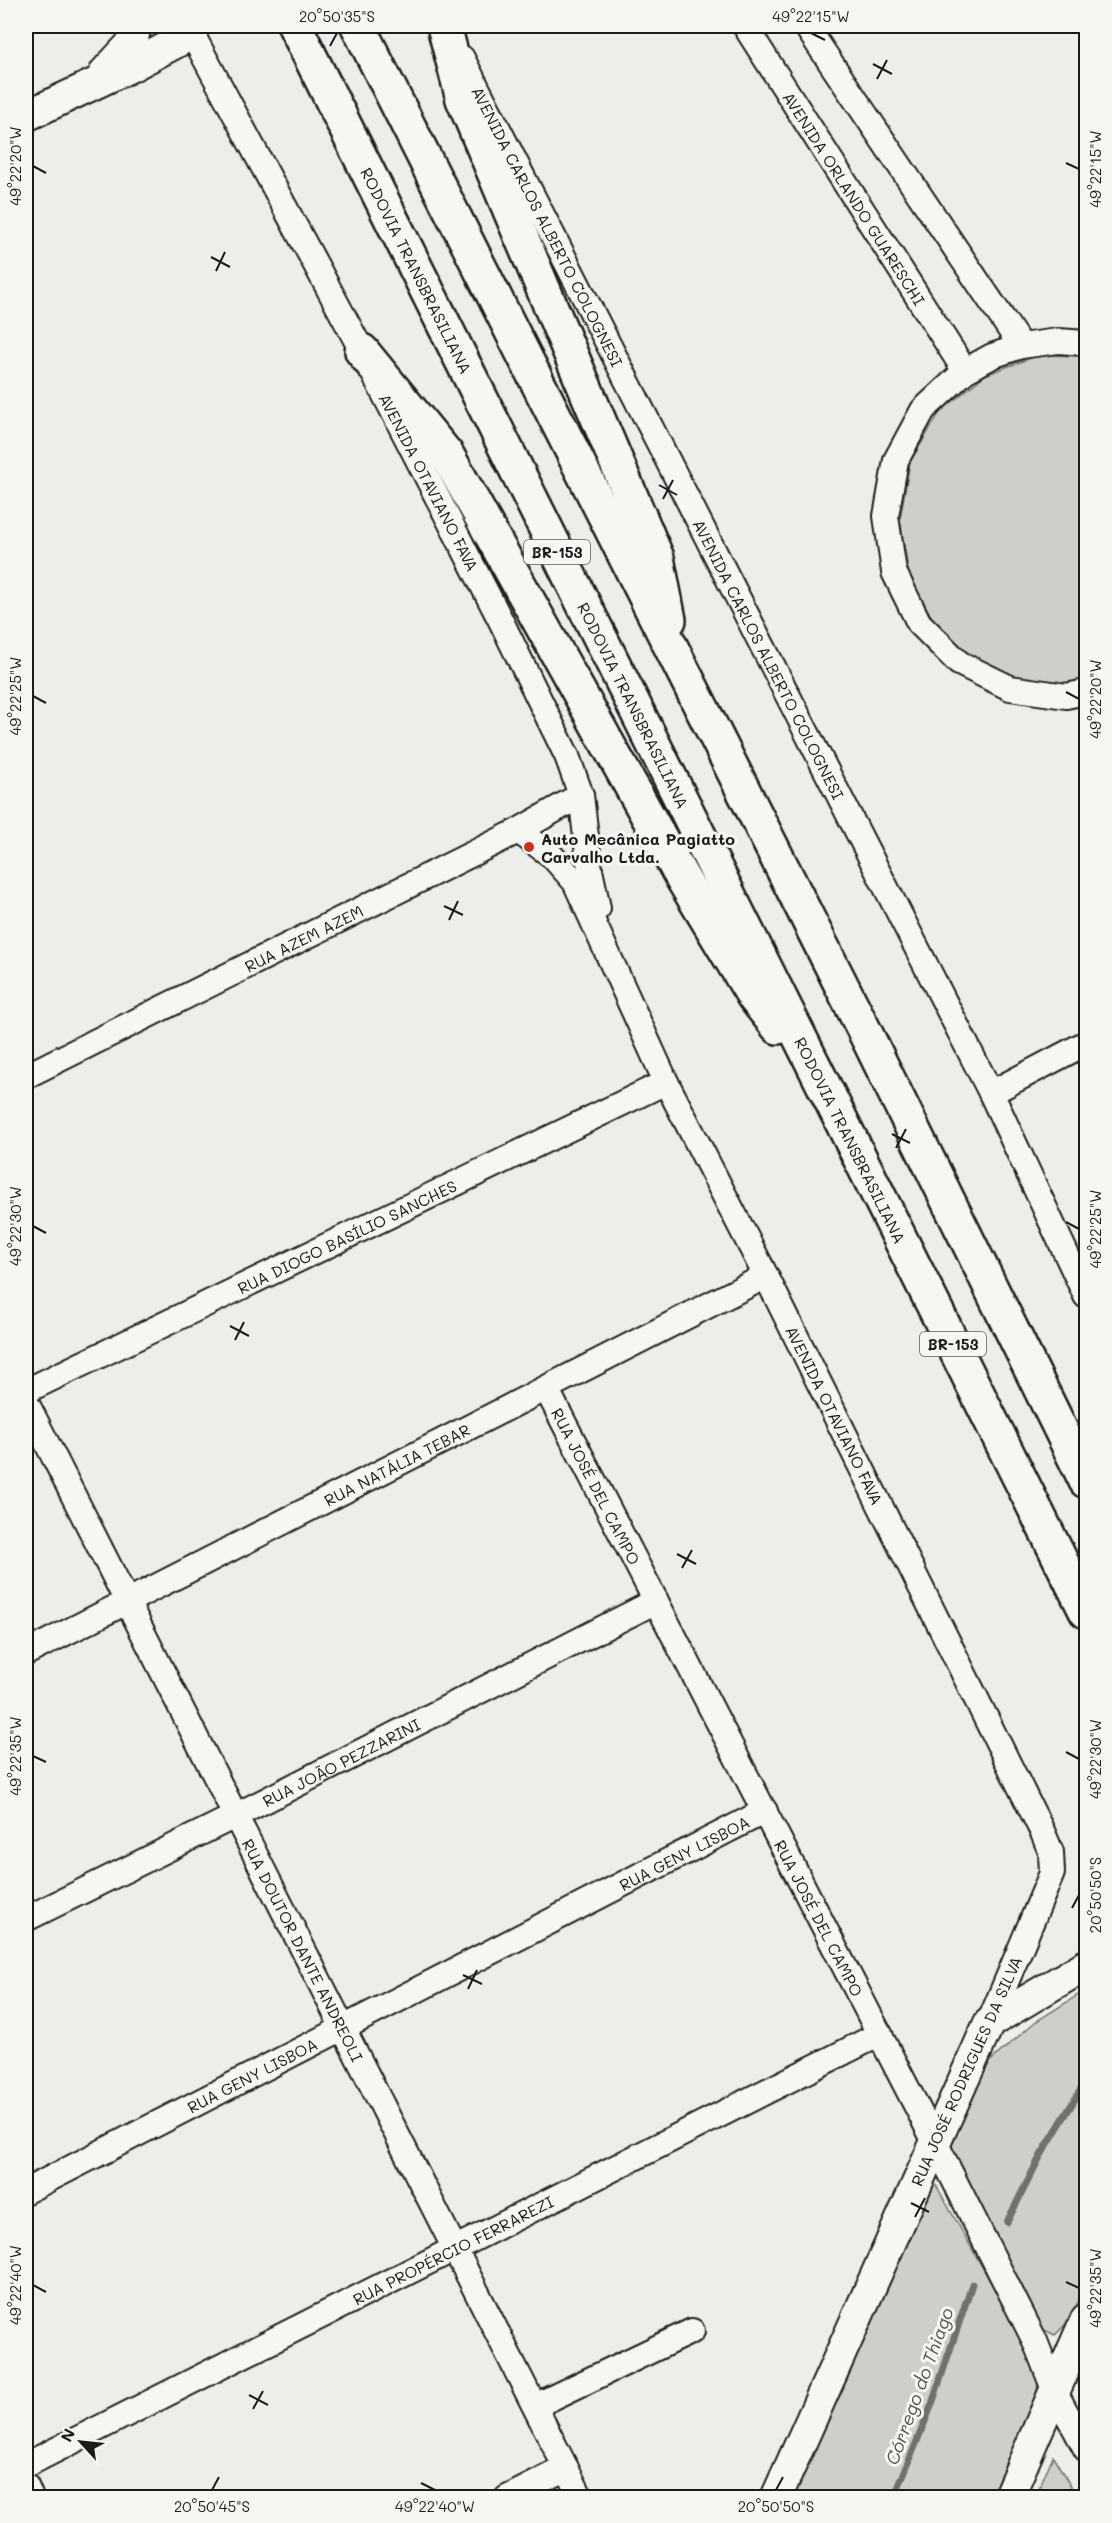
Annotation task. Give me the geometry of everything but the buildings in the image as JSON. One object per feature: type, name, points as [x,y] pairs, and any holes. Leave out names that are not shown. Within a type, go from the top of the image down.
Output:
[{"type":"highway","name":"RODOVIA TRANSBRASILIANA","points":[[295,26],[1086,1611]]},
{"type":"highway","name":"BR-153","points":[[358,26],[868,1038],[1086,1481]]},
{"type":"highway","points":[[444,26],[463,99],[657,558],[677,660]]},
{"type":"highway","points":[[362,351],[447,455],[696,900],[754,997],[819,1078]]},
{"type":"main road","points":[[92,84],[132,43],[136,26]]},
{"type":"main road","points":[[132,66],[149,48],[159,26]]},
{"type":"main road","points":[[26,116],[132,66],[189,30]]},
{"type":"main road","points":[[988,2023],[1086,1965]]},
{"type":"main road","name":"RUA JOSÉ RODRIGUES DA SILVA","points":[[776,2498],[988,2023]]},
{"type":"main road","points":[[1008,2498],[1086,2319]]},
{"type":"street","name":"AVENIDA CARLOS ALBERTO COLOGNESI","points":[[444,26],[991,1093],[1086,1296]]},
{"type":"street","name":"AVENIDA ORLANDO GUARESCHI","points":[[745,26],[965,371]]},
{"type":"street","points":[[806,26],[1021,346]]},
{"type":"street","name":"AVENIDA OTAVIANO FAVA","points":[[189,30],[362,351],[500,619],[567,756],[581,795],[587,826],[590,870],[609,960]]},
{"type":"street","points":[[1086,343],[1058,341],[1021,346],[992,356],[965,371],[923,410],[896,459],[886,516],[894,572],[919,622],[959,663],[1010,688],[1066,696],[1086,692]]},
{"type":"street","name":"RUA AZEM AZEM","points":[[26,1076],[518,831],[581,795]]},
{"type":"street","name":"AVENIDA OTAVIANO FAVA","points":[[518,831],[551,855],[575,882],[666,1082],[766,1276],[1043,1833],[1051,1852],[1052,1873]]},
{"type":"street","points":[[991,1093],[1086,1043]]},
{"type":"street","name":"RUA DIOGO BASÍLIO SANCHES","points":[[26,1391],[666,1082]]},
{"type":"street","name":"RUA NATÁLIA TEBAR","points":[[26,1653],[547,1390],[766,1276]]},
{"type":"street","name":"RUA JOSÉ DEL CAMPO","points":[[547,1390],[935,2142],[1035,2341],[1055,2392],[1086,2449]]},
{"type":"street","name":"RUA DOUTOR DANTE ANDREOLI","points":[[26,1402],[581,2498]]},
{"type":"street","name":"RUA JOÃO PEZZARINI","points":[[26,1919],[235,1816],[656,1601]]},
{"type":"street","name":"RUA GENY LISBOA","points":[[26,2191],[765,1811]]},
{"type":"street","name":"RUA JOSÉ RODRIGUES DA SILVA","points":[[988,2023],[1052,1873]]},
{"type":"street","name":"RUA PROPÉRCIO FERRAREZI","points":[[26,2465],[880,2034]]},
{"type":"street","points":[[535,2406],[692,2331]]},
{"type":"street","points":[[507,2498],[567,2468]]},
{"type":"street","points":[[26,2486],[31,2498]]},
{"type":"shaded area","points":[[1039,355],[1086,356],[1086,685],[1036,685],[982,665],[937,627],[909,576],[900,519],[910,462],[940,412],[985,375]]},
{"type":"shaded area","points":[[1086,1990],[1086,2284],[1070,2320],[1055,2335],[1038,2327],[950,2144],[952,2129],[989,2062],[1035,2022]]},
{"type":"shaded area","points":[[923,2180],[936,2185],[1039,2368],[1036,2403],[995,2497],[785,2498]]},
{"type":"shaded area","points":[[1053,2456],[1077,2497],[1035,2497]]},
{"type":"waterway","name":"Córrego do Thiago","points":[[1007,2222],[1040,2157],[1086,2081]]},
{"type":"waterway","name":"Córrego do Thiago","points":[[894,2498],[932,2404],[972,2284]]},
{"type":"place","name":"Auto Mecânica Pagiatto Carvalho Ltda.","points":[[529,847]]}]
